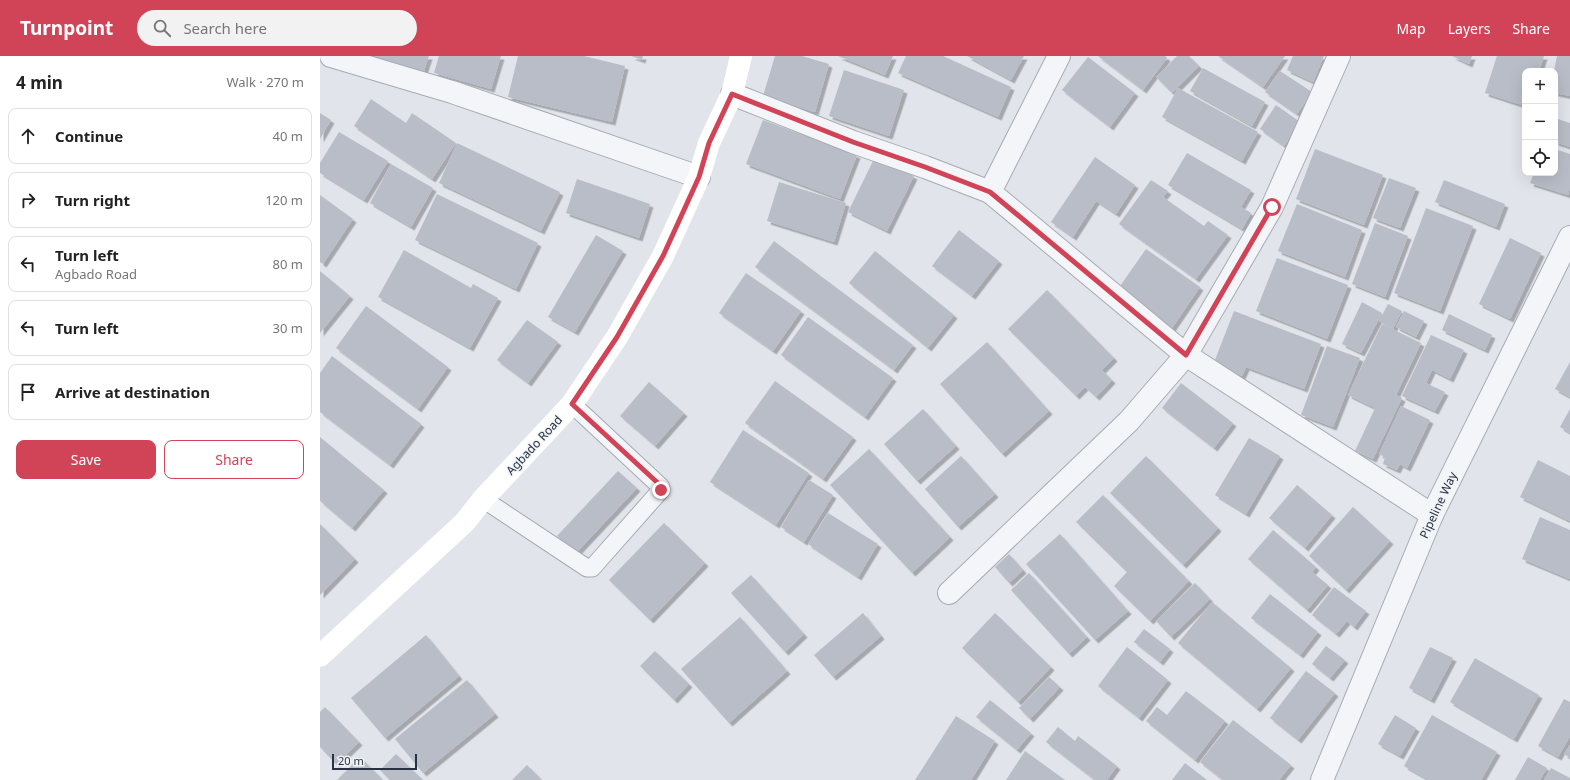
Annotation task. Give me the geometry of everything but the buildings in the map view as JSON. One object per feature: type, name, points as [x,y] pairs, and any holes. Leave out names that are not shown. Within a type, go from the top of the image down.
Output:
[{"type":"main road","name":"Agbado Road","points":[[320,656],[465,522],[484,499],[572,404],[617,337],[663,256],[699,177],[709,143],[732,94],[741,56]]},
{"type":"street","points":[[331,56],[452,92],[699,177]]},
{"type":"street","points":[[990,192],[1059,56]]},
{"type":"street","points":[[949,593],[1129,421],[1186,355],[1272,207],[1339,56]]},
{"type":"street","points":[[732,94],[853,142],[990,192],[1186,355],[1432,515]]},
{"type":"street","name":"Pipeline Way","points":[[1322,780],[1432,515],[1570,237]]},
{"type":"lane","points":[[484,499],[587,568],[592,568],[661,490],[661,487],[572,404]]},
{"type":"route","points":[[661,490],[660,485],[572,404],[617,337],[663,256],[699,177],[709,143],[732,94],[853,142],[990,192],[1186,355],[1272,207]]}]
